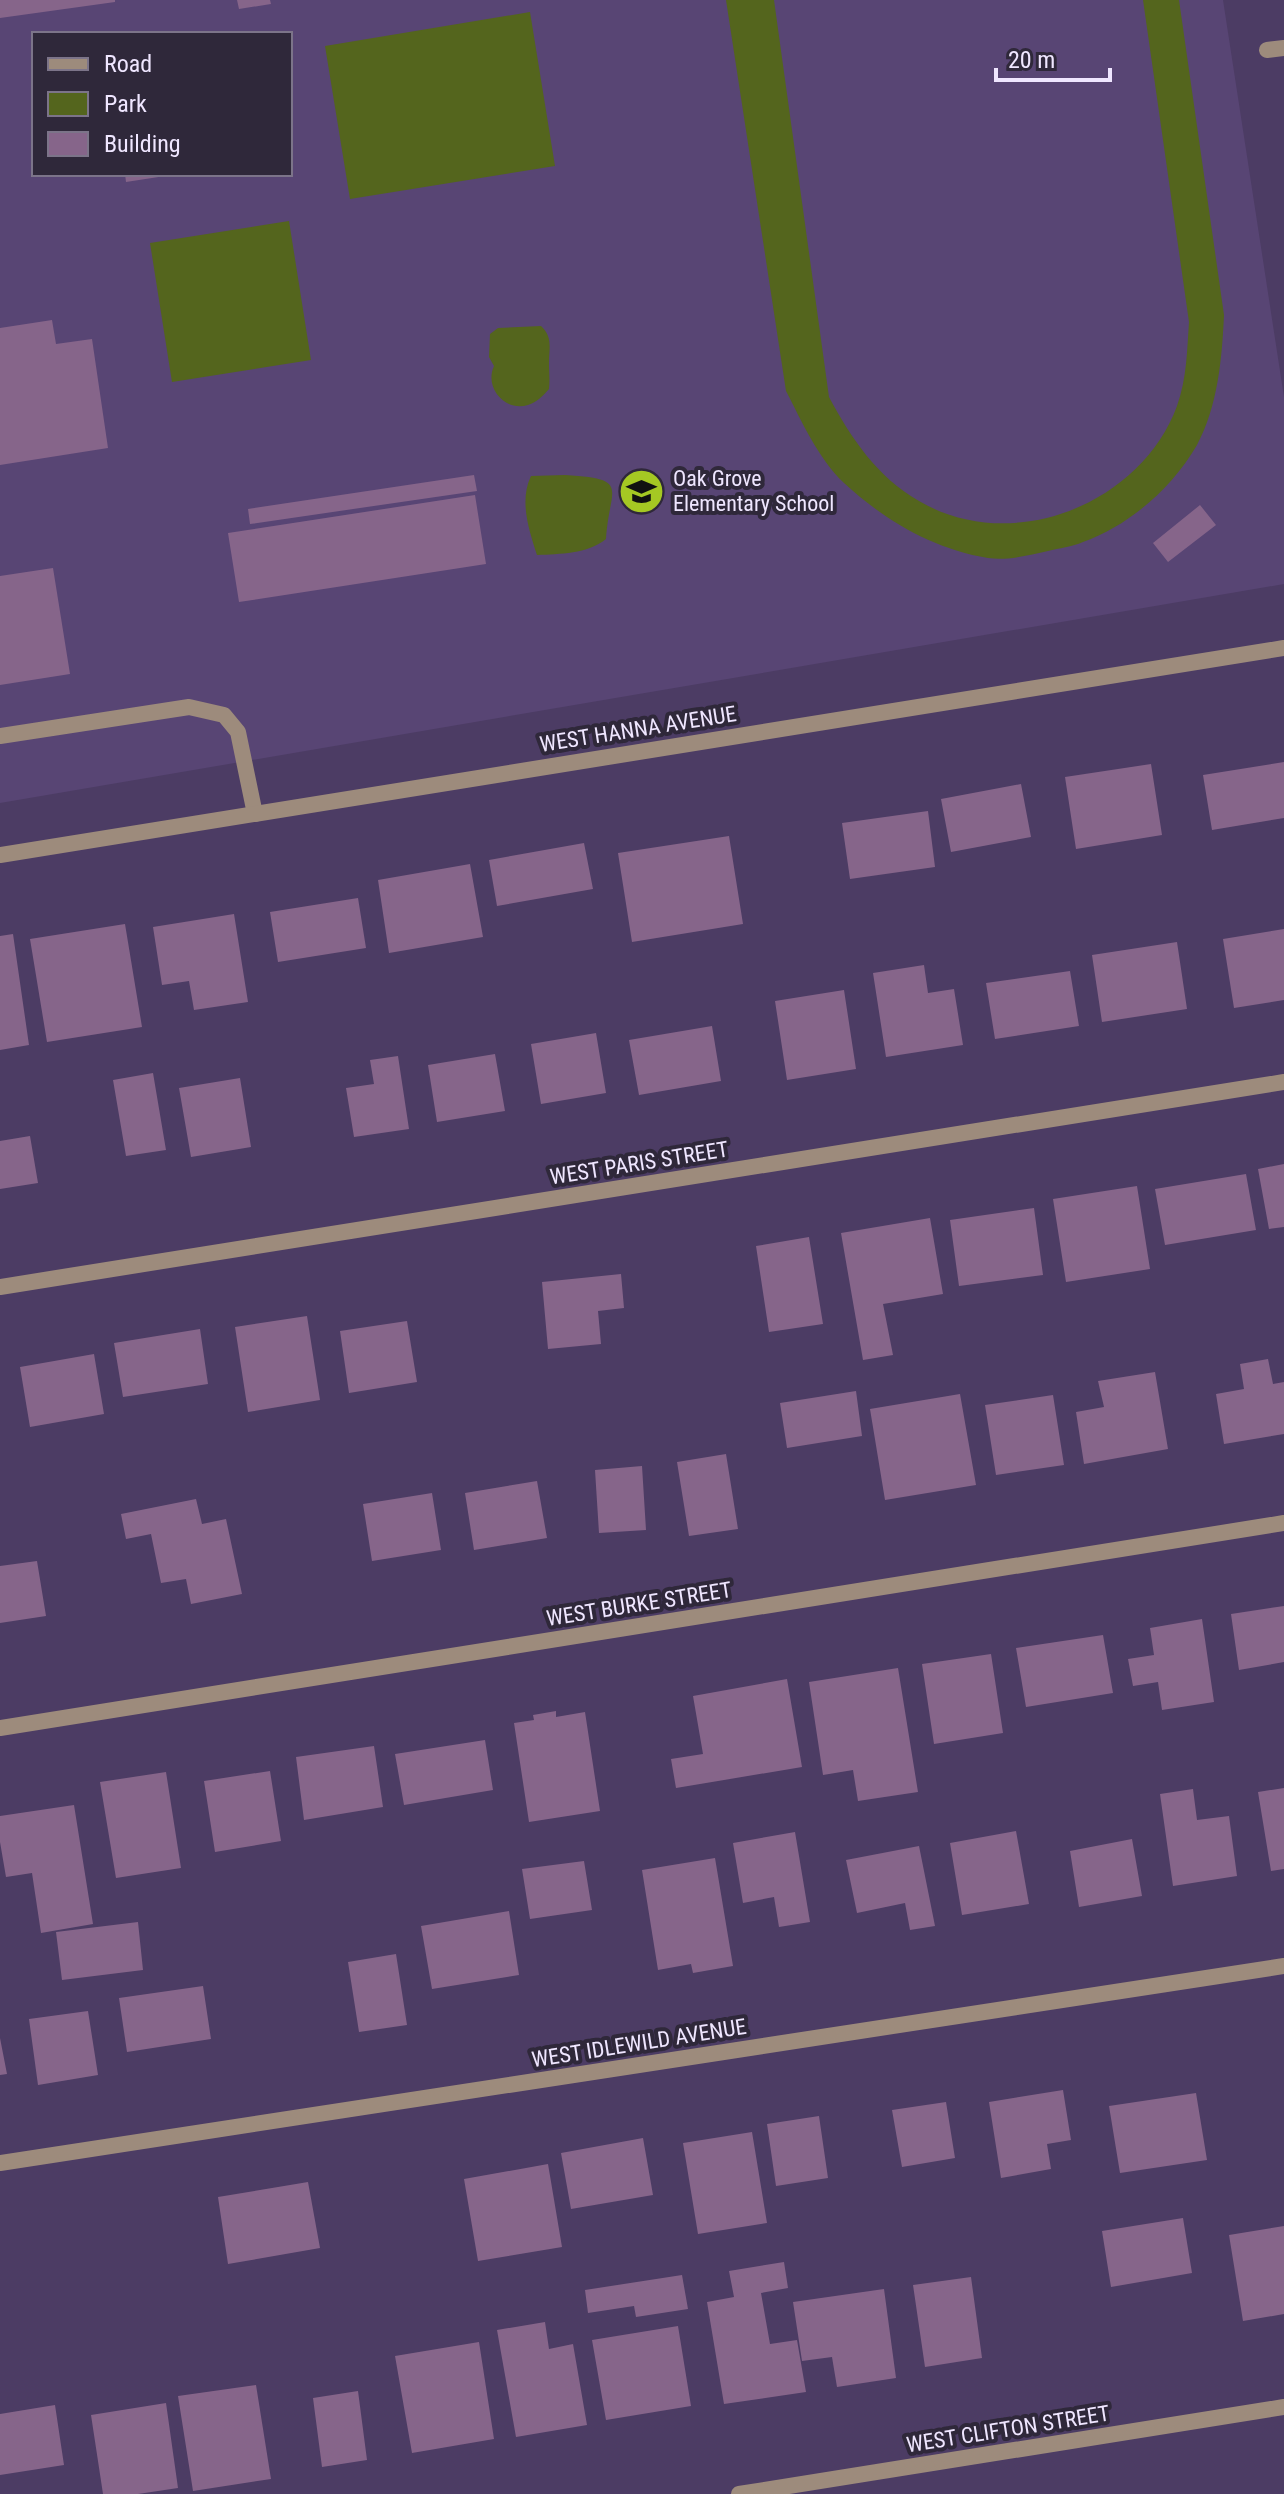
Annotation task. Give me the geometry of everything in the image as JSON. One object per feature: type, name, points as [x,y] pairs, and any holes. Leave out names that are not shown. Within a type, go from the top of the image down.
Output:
[{"type":"street","name":"WEST HANNA AVENUE","points":[[0,855],[1284,648]]},
{"type":"street","points":[[0,736],[189,707],[224,715],[238,732],[255,814]]},
{"type":"street","name":"WEST PARIS STREET","points":[[0,1287],[1284,1082]]},
{"type":"street","name":"WEST BURKE STREET","points":[[0,1728],[1284,1523]]},
{"type":"street","name":"WEST IDLEWILD AVENUE","points":[[0,2163],[1284,1966]]},
{"type":"street","name":"WEST CLIFTON STREET","points":[[739,2494],[1284,2407]]},
{"type":"shaded area","name":"Oak Grove Elementary School","points":[[0,0],[1223,0],[1284,397],[1284,584],[0,803]]},
{"type":"green space","points":[[726,0],[774,0],[829,397],[866,455],[904,491],[955,517],[993,523],[1032,521],[1069,511],[1104,494],[1135,470],[1159,440],[1177,406],[1185,374],[1189,322],[1143,0],[1179,0],[1224,315],[1218,382],[1204,430],[1187,461],[1148,503],[1117,526],[1079,544],[1026,556],[995,559],[948,548],[910,531],[859,496],[835,473],[811,439],[786,391]]},
{"type":"green space","points":[[530,12],[555,166],[350,199],[325,46]]},
{"type":"green space","points":[[289,221],[311,360],[172,382],[150,243]]},
{"type":"green space","points":[[541,326],[550,343],[549,389],[531,404],[520,406],[504,402],[494,390],[492,382],[494,366],[489,357],[490,334],[498,328]]},
{"type":"green space","points":[[565,475],[600,479],[612,489],[606,539],[582,550],[537,555],[526,516],[527,486],[531,476]]},
{"type":"building","points":[[0,0],[115,0],[115,2],[0,18]]},
{"type":"building","points":[[237,0],[270,0],[271,4],[239,9]]},
{"type":"building","points":[[125,176],[165,176],[126,182]]},
{"type":"building","points":[[52,320],[56,344],[92,339],[108,448],[0,465],[0,328]]},
{"type":"building","points":[[474,475],[477,491],[250,524],[248,509]]},
{"type":"building","points":[[475,495],[486,564],[239,602],[228,533]]},
{"type":"building","points":[[1200,505],[1216,525],[1168,562],[1153,543]]},
{"type":"building","points":[[53,568],[70,674],[0,685],[0,576]]},
{"type":"building","points":[[1284,762],[1284,818],[1212,830],[1203,775]]},
{"type":"building","points":[[1151,764],[1162,835],[1076,849],[1065,777]]},
{"type":"building","points":[[1021,784],[1031,837],[951,852],[941,799]]},
{"type":"building","points":[[928,811],[935,867],[850,879],[842,823]]},
{"type":"building","points":[[729,836],[743,924],[632,942],[618,853]]},
{"type":"building","points":[[584,843],[593,889],[497,906],[489,860]]},
{"type":"building","points":[[470,864],[483,937],[389,953],[378,880]]},
{"type":"building","points":[[358,898],[366,948],[278,962],[270,912]]},
{"type":"building","points":[[234,914],[248,1002],[194,1010],[189,981],[162,985],[153,927]]},
{"type":"building","points":[[125,924],[142,1027],[47,1042],[30,939]]},
{"type":"building","points":[[1284,929],[1284,1000],[1234,1008],[1223,939]]},
{"type":"building","points":[[13,934],[29,1045],[0,1050],[0,936]]},
{"type":"building","points":[[1177,942],[1187,1009],[1102,1022],[1092,955]]},
{"type":"building","points":[[924,965],[928,993],[954,989],[963,1045],[886,1057],[873,973]]},
{"type":"building","points":[[1070,971],[1079,1026],[995,1039],[986,983]]},
{"type":"building","points":[[844,990],[856,1069],[787,1080],[775,1001]]},
{"type":"building","points":[[712,1026],[721,1081],[639,1095],[629,1040]]},
{"type":"building","points":[[596,1033],[606,1093],[541,1104],[531,1044]]},
{"type":"building","points":[[495,1054],[505,1111],[437,1122],[428,1065]]},
{"type":"building","points":[[398,1056],[409,1129],[354,1137],[346,1088],[374,1084],[370,1060]]},
{"type":"building","points":[[153,1073],[166,1150],[126,1156],[113,1080]]},
{"type":"building","points":[[240,1078],[251,1147],[191,1157],[179,1088]]},
{"type":"building","points":[[30,1136],[38,1183],[0,1189],[0,1141]]},
{"type":"building","points":[[1284,1164],[1284,1227],[1269,1229],[1258,1169]]},
{"type":"building","points":[[1246,1174],[1256,1230],[1165,1245],[1155,1189]]},
{"type":"building","points":[[1137,1186],[1150,1269],[1066,1282],[1053,1199]]},
{"type":"building","points":[[1034,1208],[1043,1275],[959,1286],[950,1220]]},
{"type":"building","points":[[930,1218],[943,1294],[883,1304],[893,1355],[863,1360],[841,1233]]},
{"type":"building","points":[[809,1237],[823,1324],[769,1332],[756,1246]]},
{"type":"building","points":[[621,1274],[624,1308],[598,1311],[601,1344],[548,1349],[542,1282]]},
{"type":"building","points":[[307,1316],[320,1400],[248,1412],[235,1327]]},
{"type":"building","points":[[407,1321],[417,1382],[349,1393],[340,1331]]},
{"type":"building","points":[[200,1329],[208,1384],[123,1397],[114,1343]]},
{"type":"building","points":[[94,1354],[104,1414],[30,1427],[20,1367]]},
{"type":"building","points":[[1268,1359],[1273,1384],[1284,1382],[1284,1434],[1224,1444],[1216,1394],[1244,1389],[1240,1364]]},
{"type":"building","points":[[1155,1372],[1168,1449],[1084,1464],[1076,1412],[1104,1407],[1098,1381]]},
{"type":"building","points":[[856,1391],[862,1436],[787,1448],[780,1403]]},
{"type":"building","points":[[960,1394],[976,1485],[885,1500],[870,1409]]},
{"type":"building","points":[[1053,1395],[1064,1465],[996,1475],[985,1405]]},
{"type":"building","points":[[726,1454],[738,1529],[689,1536],[677,1462]]},
{"type":"building","points":[[642,1466],[646,1530],[599,1533],[595,1470]]},
{"type":"building","points":[[537,1481],[547,1538],[474,1550],[465,1493]]},
{"type":"building","points":[[432,1493],[441,1550],[372,1561],[363,1504]]},
{"type":"building","points":[[196,1499],[202,1524],[226,1519],[242,1594],[191,1604],[186,1579],[161,1583],[151,1534],[126,1539],[121,1514]]},
{"type":"building","points":[[37,1561],[46,1616],[0,1623],[0,1566]]},
{"type":"building","points":[[1284,1606],[1284,1662],[1239,1670],[1231,1614]]},
{"type":"building","points":[[1202,1619],[1214,1702],[1162,1710],[1158,1682],[1133,1686],[1128,1659],[1154,1655],[1150,1628]]},
{"type":"building","points":[[1103,1635],[1113,1693],[1026,1707],[1016,1648]]},
{"type":"building","points":[[991,1654],[1003,1733],[934,1744],[922,1664]]},
{"type":"building","points":[[898,1668],[918,1792],[858,1801],[853,1770],[823,1775],[809,1682]]},
{"type":"building","points":[[787,1679],[802,1767],[676,1788],[671,1759],[703,1754],[693,1696]]},
{"type":"building","points":[[556,1711],[556,1717],[585,1712],[600,1811],[529,1822],[514,1723],[534,1720],[533,1715]]},
{"type":"building","points":[[485,1740],[493,1790],[404,1805],[395,1754]]},
{"type":"building","points":[[374,1746],[383,1807],[304,1820],[296,1757]]},
{"type":"building","points":[[270,1771],[281,1841],[215,1852],[204,1781]]},
{"type":"building","points":[[166,1772],[181,1868],[116,1878],[100,1782]]},
{"type":"building","points":[[1284,1788],[1284,1869],[1271,1871],[1258,1792]]},
{"type":"building","points":[[1193,1789],[1197,1820],[1229,1816],[1237,1876],[1173,1886],[1160,1794]]},
{"type":"building","points":[[74,1805],[93,1924],[41,1933],[32,1873],[6,1877],[0,1842],[0,1816]]},
{"type":"building","points":[[1016,1831],[1029,1904],[962,1915],[950,1843]]},
{"type":"building","points":[[795,1832],[810,1922],[779,1927],[774,1897],[743,1903],[733,1843]]},
{"type":"building","points":[[1132,1839],[1142,1896],[1079,1907],[1070,1851]]},
{"type":"building","points":[[919,1846],[935,1926],[910,1930],[905,1903],[857,1913],[846,1860]]},
{"type":"building","points":[[715,1858],[733,1966],[693,1973],[691,1964],[658,1970],[642,1870]]},
{"type":"building","points":[[584,1861],[592,1910],[530,1919],[522,1869]]},
{"type":"building","points":[[509,1911],[519,1975],[432,1989],[421,1926]]},
{"type":"building","points":[[138,1922],[143,1970],[62,1980],[56,1932]]},
{"type":"building","points":[[396,1954],[407,2025],[359,2032],[348,1962]]},
{"type":"building","points":[[203,1986],[211,2039],[127,2052],[119,1998]]},
{"type":"building","points":[[88,2011],[98,2075],[38,2085],[29,2019]]},
{"type":"building","points":[[0,2038],[7,2074],[0,2075]]},
{"type":"building","points":[[1063,2090],[1071,2140],[1047,2144],[1051,2169],[1001,2178],[989,2102]]},
{"type":"building","points":[[1196,2093],[1207,2160],[1120,2173],[1109,2106]]},
{"type":"building","points":[[946,2102],[955,2158],[902,2167],[892,2110]]},
{"type":"building","points":[[819,2116],[828,2178],[776,2186],[767,2124]]},
{"type":"building","points":[[752,2132],[767,2223],[698,2234],[683,2143]]},
{"type":"building","points":[[643,2138],[653,2195],[571,2209],[561,2153]]},
{"type":"building","points":[[548,2164],[562,2247],[478,2261],[464,2179]]},
{"type":"building","points":[[308,2182],[320,2248],[228,2264],[218,2197]]},
{"type":"building","points":[[1183,2218],[1192,2273],[1111,2287],[1102,2231]]},
{"type":"building","points":[[1284,2226],[1284,2314],[1243,2321],[1229,2235]]},
{"type":"building","points":[[784,2262],[788,2288],[761,2293],[770,2344],[797,2340],[806,2392],[724,2404],[707,2302],[734,2297],[729,2271]]},
{"type":"building","points":[[682,2275],[688,2309],[636,2317],[634,2306],[588,2313],[585,2290]]},
{"type":"building","points":[[971,2277],[982,2358],[925,2367],[913,2285]]},
{"type":"building","points":[[884,2289],[896,2378],[837,2387],[832,2357],[802,2361],[793,2302]]},
{"type":"building","points":[[545,2322],[549,2349],[573,2344],[587,2425],[516,2437],[497,2330]]},
{"type":"building","points":[[678,2326],[691,2406],[606,2420],[592,2340]]},
{"type":"building","points":[[479,2342],[494,2439],[412,2453],[395,2356]]},
{"type":"building","points":[[256,2385],[271,2479],[193,2491],[178,2396]]},
{"type":"building","points":[[358,2391],[367,2460],[322,2467],[313,2398]]},
{"type":"building","points":[[166,2403],[178,2488],[138,2494],[103,2494],[91,2415]]},
{"type":"building","points":[[55,2405],[64,2465],[0,2475],[0,2414]]},
{"type":"place","name":"Oak Grove Elementary School","points":[[642,491]]}]
